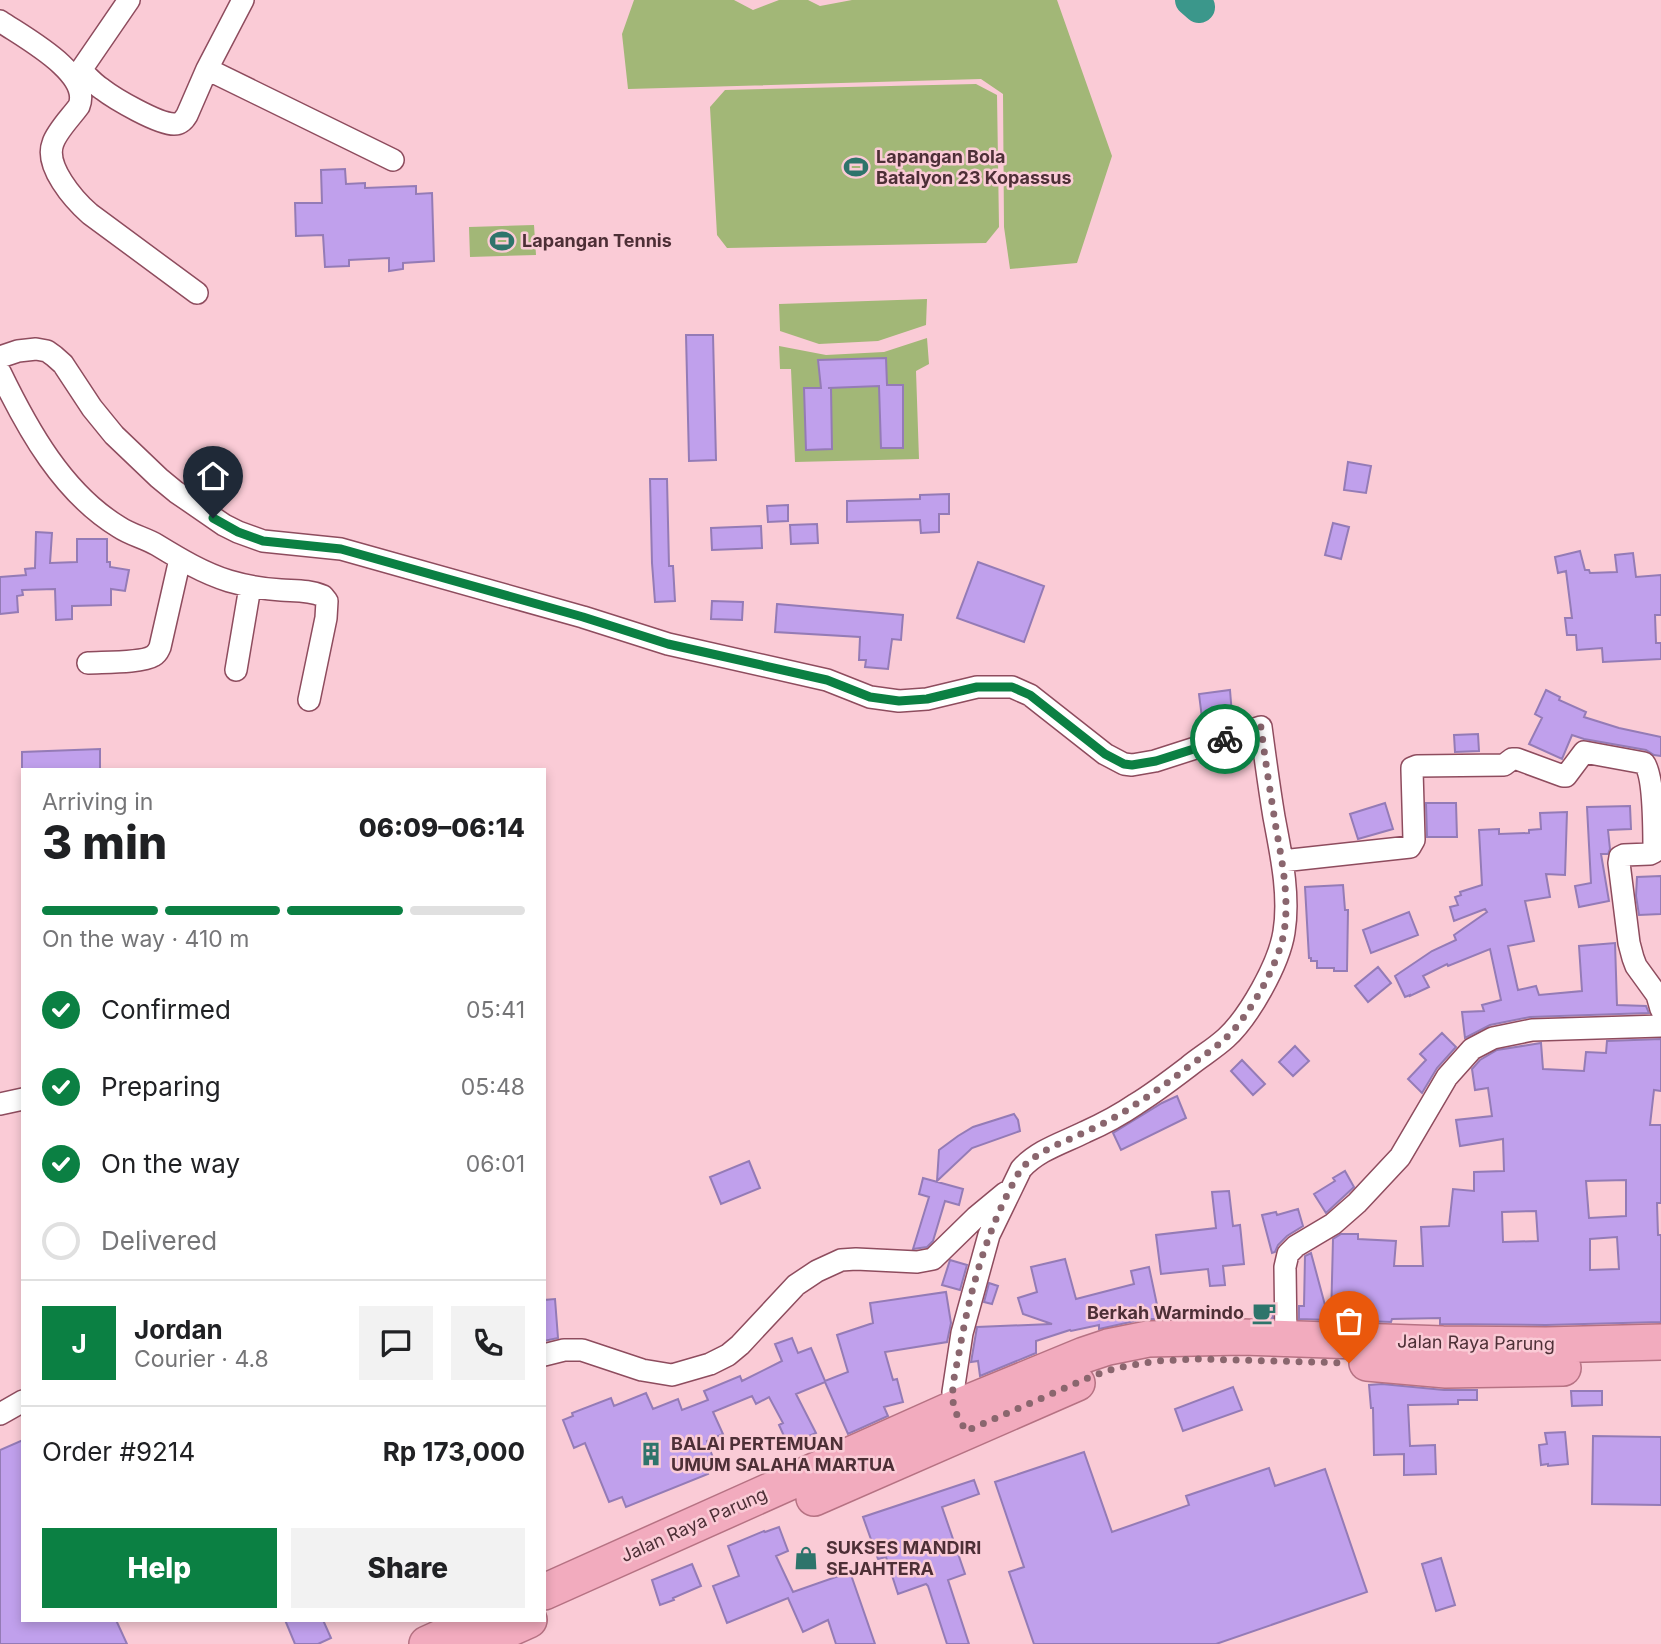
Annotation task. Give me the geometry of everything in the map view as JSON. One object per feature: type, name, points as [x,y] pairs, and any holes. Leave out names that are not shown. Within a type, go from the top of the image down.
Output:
[{"type":"highway","name":"Jalan Raya Parung","points":[[546,1613],[960,1420],[1084,1355],[1108,1347],[1148,1339],[1242,1337],[1443,1344],[1661,1342]]},
{"type":"highway","name":"Jalan Raya Parung","points":[[546,1591],[960,1420],[1116,1368],[1156,1361],[1197,1359],[1354,1362],[1446,1370],[1661,1367]]},
{"type":"highway","points":[[427,1644],[476,1622]]},
{"type":"highway","points":[[475,1644],[524,1622]]},
{"type":"street","points":[[129,0],[77,73],[81,101],[52,145],[51,157],[55,170],[90,214],[197,293]]},
{"type":"street","points":[[0,21],[112,96],[152,117],[175,124],[187,115],[207,69],[243,0]]},
{"type":"street","points":[[207,69],[393,160]]},
{"type":"street","points":[[0,357],[18,351],[47,351],[62,364],[114,435],[159,478],[224,525],[263,541],[341,549],[583,617],[668,644],[827,680],[870,697],[899,701],[927,699],[977,687],[1012,687],[1030,695],[1105,754],[1124,764],[1156,761],[1261,727],[1282,861],[1285,901],[1283,941],[1271,972],[1238,1025],[1227,1037],[1170,1082],[1134,1106],[1035,1157],[1021,1169],[989,1235],[962,1332],[953,1392],[960,1420]]},
{"type":"street","points":[[0,372],[36,438],[64,477],[95,510],[120,528],[225,580],[323,596],[327,601],[326,618],[309,700]]},
{"type":"street","points":[[88,663],[140,660],[156,654],[160,647],[180,559]]},
{"type":"street","points":[[236,670],[250,586]]},
{"type":"street","points":[[1282,861],[1410,847],[1414,840],[1412,768],[1417,766],[1502,765],[1514,759],[1566,776],[1584,752],[1644,763],[1648,768],[1654,852],[1624,855],[1620,857],[1619,863],[1633,958],[1657,995],[1661,1009]]},
{"type":"street","points":[[1286,1338],[1285,1267],[1288,1254],[1296,1246],[1333,1224],[1357,1203],[1400,1157],[1447,1077],[1472,1049],[1493,1038],[1532,1030],[1661,1026]]},
{"type":"street","points":[[0,1104],[21,1099]]},
{"type":"street","points":[[546,1354],[564,1350],[582,1350],[642,1370],[672,1375],[710,1364],[740,1345],[796,1285],[817,1271],[841,1260],[917,1262],[933,1259],[976,1217],[1010,1190]]},
{"type":"street","points":[[0,1414],[21,1402]]},
{"type":"green space","points":[[634,0],[734,0],[753,10],[779,0],[808,0],[820,6],[852,0],[1057,0],[1112,156],[1077,263],[1010,269],[1004,227],[1003,94],[981,79],[628,89],[622,34]]},
{"type":"green space","name":"Lapangan Bola Batalyon 23 Kopassus","points":[[976,84],[997,95],[999,227],[986,243],[727,248],[717,235],[710,107],[725,90]]},
{"type":"green space","name":"Lapangan Tennis","points":[[534,225],[536,255],[470,257],[469,227]]},
{"type":"green space","points":[[927,299],[926,325],[878,341],[819,344],[780,331],[779,304]]},
{"type":"green space","points":[[927,338],[929,364],[916,371],[919,459],[795,462],[791,369],[780,369],[779,346],[826,355],[884,352]]},
{"type":"building","points":[[345,169],[346,184],[365,183],[365,188],[416,186],[416,194],[432,193],[434,261],[403,263],[403,269],[389,271],[389,258],[349,260],[349,266],[325,267],[323,235],[296,236],[295,203],[322,203],[321,170]]},
{"type":"building","points":[[686,335],[713,335],[716,460],[689,461]]},
{"type":"building","points":[[886,358],[887,385],[903,385],[903,448],[881,448],[879,386],[828,388],[831,388],[832,449],[806,450],[804,388],[821,388],[818,360]]},
{"type":"building","points":[[1348,462],[1371,466],[1366,493],[1344,490]]},
{"type":"building","points":[[650,479],[667,479],[669,566],[673,566],[675,601],[655,602]]},
{"type":"building","points":[[949,494],[949,514],[939,514],[939,532],[921,533],[920,520],[847,522],[847,501],[920,499],[920,495]]},
{"type":"building","points":[[788,505],[788,521],[768,522],[767,506]]},
{"type":"building","points":[[1333,523],[1349,527],[1341,559],[1325,555]]},
{"type":"building","points":[[817,524],[818,543],[791,544],[790,525]]},
{"type":"building","points":[[761,526],[762,548],[712,550],[711,528]]},
{"type":"building","points":[[36,532],[52,533],[50,563],[77,562],[77,539],[107,539],[107,562],[110,562],[110,567],[129,570],[125,591],[111,589],[111,605],[72,606],[72,619],[56,620],[55,589],[22,590],[23,595],[17,596],[18,612],[0,614],[0,577],[26,575],[25,569],[35,568]]},
{"type":"building","points":[[1580,551],[1585,570],[1590,573],[1617,572],[1615,555],[1633,553],[1636,577],[1661,575],[1661,615],[1655,615],[1656,643],[1661,643],[1661,659],[1603,662],[1602,648],[1577,650],[1576,635],[1567,635],[1565,618],[1572,618],[1566,571],[1558,573],[1555,557]]},
{"type":"building","points":[[978,562],[1044,586],[1024,642],[957,618]]},
{"type":"building","points":[[712,601],[743,602],[742,620],[711,619]]},
{"type":"building","points":[[777,604],[903,615],[901,640],[892,639],[888,669],[865,667],[866,660],[859,660],[860,637],[775,632]]},
{"type":"building","points":[[1230,690],[1232,715],[1202,718],[1199,694]]},
{"type":"building","points":[[1546,690],[1560,697],[1559,700],[1586,712],[1584,717],[1661,737],[1661,756],[1646,750],[1572,735],[1562,759],[1529,744],[1542,718],[1535,714]]},
{"type":"building","points":[[1478,734],[1479,751],[1455,752],[1454,735]]},
{"type":"building","points":[[100,749],[100,768],[22,768],[22,752]]},
{"type":"building","points":[[1385,803],[1393,829],[1358,839],[1350,814]]},
{"type":"building","points":[[1426,803],[1456,803],[1457,837],[1427,837]]},
{"type":"building","points":[[1630,806],[1631,829],[1608,830],[1610,849],[1608,854],[1601,854],[1609,901],[1579,907],[1575,886],[1591,883],[1587,807]]},
{"type":"building","points":[[1567,812],[1565,875],[1546,874],[1550,897],[1525,901],[1534,941],[1508,946],[1518,990],[1536,986],[1539,995],[1582,991],[1579,946],[1615,943],[1617,1005],[1646,1006],[1649,1013],[1530,1017],[1490,1025],[1465,1038],[1462,1012],[1484,1011],[1482,1005],[1501,1000],[1490,949],[1448,966],[1447,964],[1423,976],[1429,987],[1410,996],[1405,997],[1395,976],[1432,951],[1456,940],[1454,935],[1487,912],[1485,909],[1454,921],[1450,907],[1458,905],[1455,897],[1461,895],[1460,892],[1482,885],[1479,830],[1499,829],[1499,834],[1529,833],[1529,830],[1541,829],[1540,813]]},
{"type":"building","points":[[1661,876],[1661,914],[1639,915],[1637,877]]},
{"type":"building","points":[[1343,885],[1345,910],[1348,910],[1347,971],[1317,968],[1317,961],[1311,961],[1309,958],[1305,887]]},
{"type":"building","points":[[1409,912],[1418,935],[1371,953],[1363,930]]},
{"type":"building","points":[[1378,967],[1391,983],[1368,1002],[1355,986]]},
{"type":"building","points":[[1442,1033],[1456,1047],[1437,1068],[1422,1093],[1408,1079],[1426,1060],[1420,1054]]},
{"type":"building","points":[[1661,1039],[1661,1091],[1654,1090],[1650,1125],[1661,1125],[1661,1203],[1657,1203],[1658,1235],[1661,1235],[1661,1322],[1546,1325],[1440,1324],[1440,1318],[1392,1319],[1391,1322],[1331,1320],[1333,1239],[1341,1234],[1358,1234],[1358,1239],[1396,1241],[1394,1266],[1423,1266],[1421,1227],[1449,1226],[1453,1189],[1474,1191],[1474,1172],[1504,1171],[1503,1139],[1460,1146],[1456,1120],[1492,1116],[1488,1088],[1475,1090],[1472,1069],[1480,1060],[1497,1050],[1541,1043],[1543,1069],[1584,1071],[1586,1052],[1606,1053],[1607,1041]],"holes":[[[1626,1180],[1626,1216],[1589,1218],[1586,1181]],[[1536,1211],[1538,1241],[1503,1242],[1502,1212]],[[1617,1237],[1619,1269],[1590,1270],[1590,1239]]]},
{"type":"building","points":[[1295,1046],[1309,1061],[1293,1076],[1279,1062]]},
{"type":"building","points":[[1242,1060],[1265,1084],[1253,1095],[1231,1071]]},
{"type":"building","points":[[1177,1096],[1186,1118],[1121,1150],[1113,1133]]},
{"type":"building","points":[[1014,1114],[1020,1131],[972,1148],[937,1181],[939,1150],[973,1127]]},
{"type":"building","points":[[749,1161],[760,1188],[721,1204],[710,1177]]},
{"type":"building","points":[[1345,1171],[1354,1187],[1326,1213],[1314,1194]]},
{"type":"building","points":[[923,1178],[963,1189],[959,1205],[945,1201],[933,1241],[927,1247],[913,1249],[929,1197],[919,1194]]},
{"type":"building","points":[[1229,1191],[1233,1226],[1240,1225],[1244,1264],[1223,1266],[1225,1285],[1210,1286],[1208,1269],[1161,1274],[1156,1235],[1216,1228],[1212,1192]]},
{"type":"building","points":[[1298,1209],[1303,1226],[1287,1236],[1272,1253],[1262,1215],[1276,1212],[1277,1215]]},
{"type":"building","points":[[1311,1253],[1329,1320],[1299,1319],[1299,1306],[1304,1306],[1305,1256]]},
{"type":"building","points":[[1065,1259],[1076,1299],[1134,1284],[1131,1271],[1149,1267],[1160,1319],[1144,1319],[1099,1329],[1099,1325],[1070,1330],[1036,1341],[1036,1353],[980,1376],[978,1361],[971,1362],[977,1327],[1052,1324],[1023,1314],[1018,1298],[1037,1292],[1031,1267]]},
{"type":"building","points":[[950,1260],[967,1265],[960,1290],[942,1285]]},
{"type":"building","points":[[989,1283],[998,1286],[992,1304],[984,1302]]},
{"type":"building","points":[[946,1292],[951,1323],[947,1342],[885,1352],[893,1380],[897,1379],[903,1402],[884,1407],[888,1416],[848,1434],[825,1382],[796,1394],[816,1433],[788,1445],[779,1425],[783,1423],[769,1397],[756,1404],[752,1396],[713,1412],[723,1434],[707,1441],[713,1458],[703,1462],[708,1474],[626,1507],[622,1497],[609,1502],[585,1443],[574,1448],[563,1420],[573,1416],[572,1413],[611,1398],[614,1406],[646,1393],[653,1409],[678,1399],[682,1410],[708,1400],[704,1391],[740,1376],[742,1381],[782,1361],[775,1344],[792,1338],[798,1353],[811,1348],[825,1381],[848,1372],[837,1335],[873,1323],[870,1303]]},
{"type":"building","points":[[555,1299],[558,1338],[546,1341],[546,1300]]},
{"type":"building","points":[[1272,1307],[1273,1318],[1257,1317],[1257,1308]]},
{"type":"building","points":[[1369,1385],[1477,1390],[1477,1400],[1458,1400],[1458,1404],[1408,1405],[1410,1446],[1435,1445],[1436,1474],[1404,1475],[1404,1454],[1374,1455],[1373,1408]]},
{"type":"building","points":[[1233,1387],[1242,1410],[1183,1431],[1175,1409]]},
{"type":"building","points":[[1571,1391],[1602,1391],[1602,1405],[1572,1406]]},
{"type":"building","points":[[1565,1432],[1568,1464],[1541,1465],[1539,1445],[1547,1444],[1545,1433]]},
{"type":"building","points":[[1593,1436],[1661,1437],[1661,1505],[1592,1504]]},
{"type":"building","points":[[21,1441],[21,1622],[117,1622],[127,1644],[0,1644],[0,1450]]},
{"type":"building","points":[[1084,1452],[1112,1532],[1189,1505],[1186,1496],[1269,1468],[1275,1486],[1325,1469],[1367,1592],[1216,1644],[1034,1644],[1009,1572],[1024,1567],[995,1482]]},
{"type":"building","points":[[974,1480],[979,1494],[942,1507],[965,1574],[948,1580],[969,1644],[947,1644],[928,1586],[926,1584],[898,1594],[886,1557],[878,1559],[863,1517]]},
{"type":"building","points":[[779,1527],[788,1551],[776,1556],[793,1592],[850,1572],[875,1644],[836,1644],[828,1620],[803,1632],[788,1598],[727,1623],[713,1586],[739,1576],[728,1546]]},
{"type":"building","points":[[1441,1558],[1455,1605],[1436,1611],[1422,1564]]},
{"type":"building","points":[[692,1564],[701,1586],[660,1605],[652,1580]]},
{"type":"building","points":[[286,1622],[324,1622],[331,1638],[318,1644],[295,1644]]},
{"type":"waterway","points":[[1191,0],[1199,7]]},
{"type":"way so far","points":[[1225,739],[1261,727],[1282,861],[1285,901],[1283,941],[1271,972],[1238,1025],[1227,1037],[1170,1082],[1134,1106],[1046,1150],[1021,1169],[989,1235],[982,1256],[962,1332],[954,1378],[955,1408],[966,1431],[1116,1368],[1156,1361],[1197,1359],[1349,1363]]},
{"type":"place","name":"Lapangan Bola Batalyon 23 Kopassus","points":[[856,167]]},
{"type":"place","name":"Lapangan Tennis","points":[[502,241]]},
{"type":"place","name":"Berkah Warmindo","points":[[1264,1313]]},
{"type":"place","name":"BALAI PERTEMUAN UMUM SALAHA MARTUA","points":[[651,1454]]},
{"type":"place","name":"SUKSES MANDIRI SEJAHTERA","points":[[806,1558]]},
{"type":"route","points":[[213,518],[238,532],[263,541],[341,549],[611,625],[668,644],[827,680],[856,693],[883,700],[927,699],[977,687],[1012,687],[1030,695],[1105,754],[1124,764],[1156,761],[1225,739]]}]
